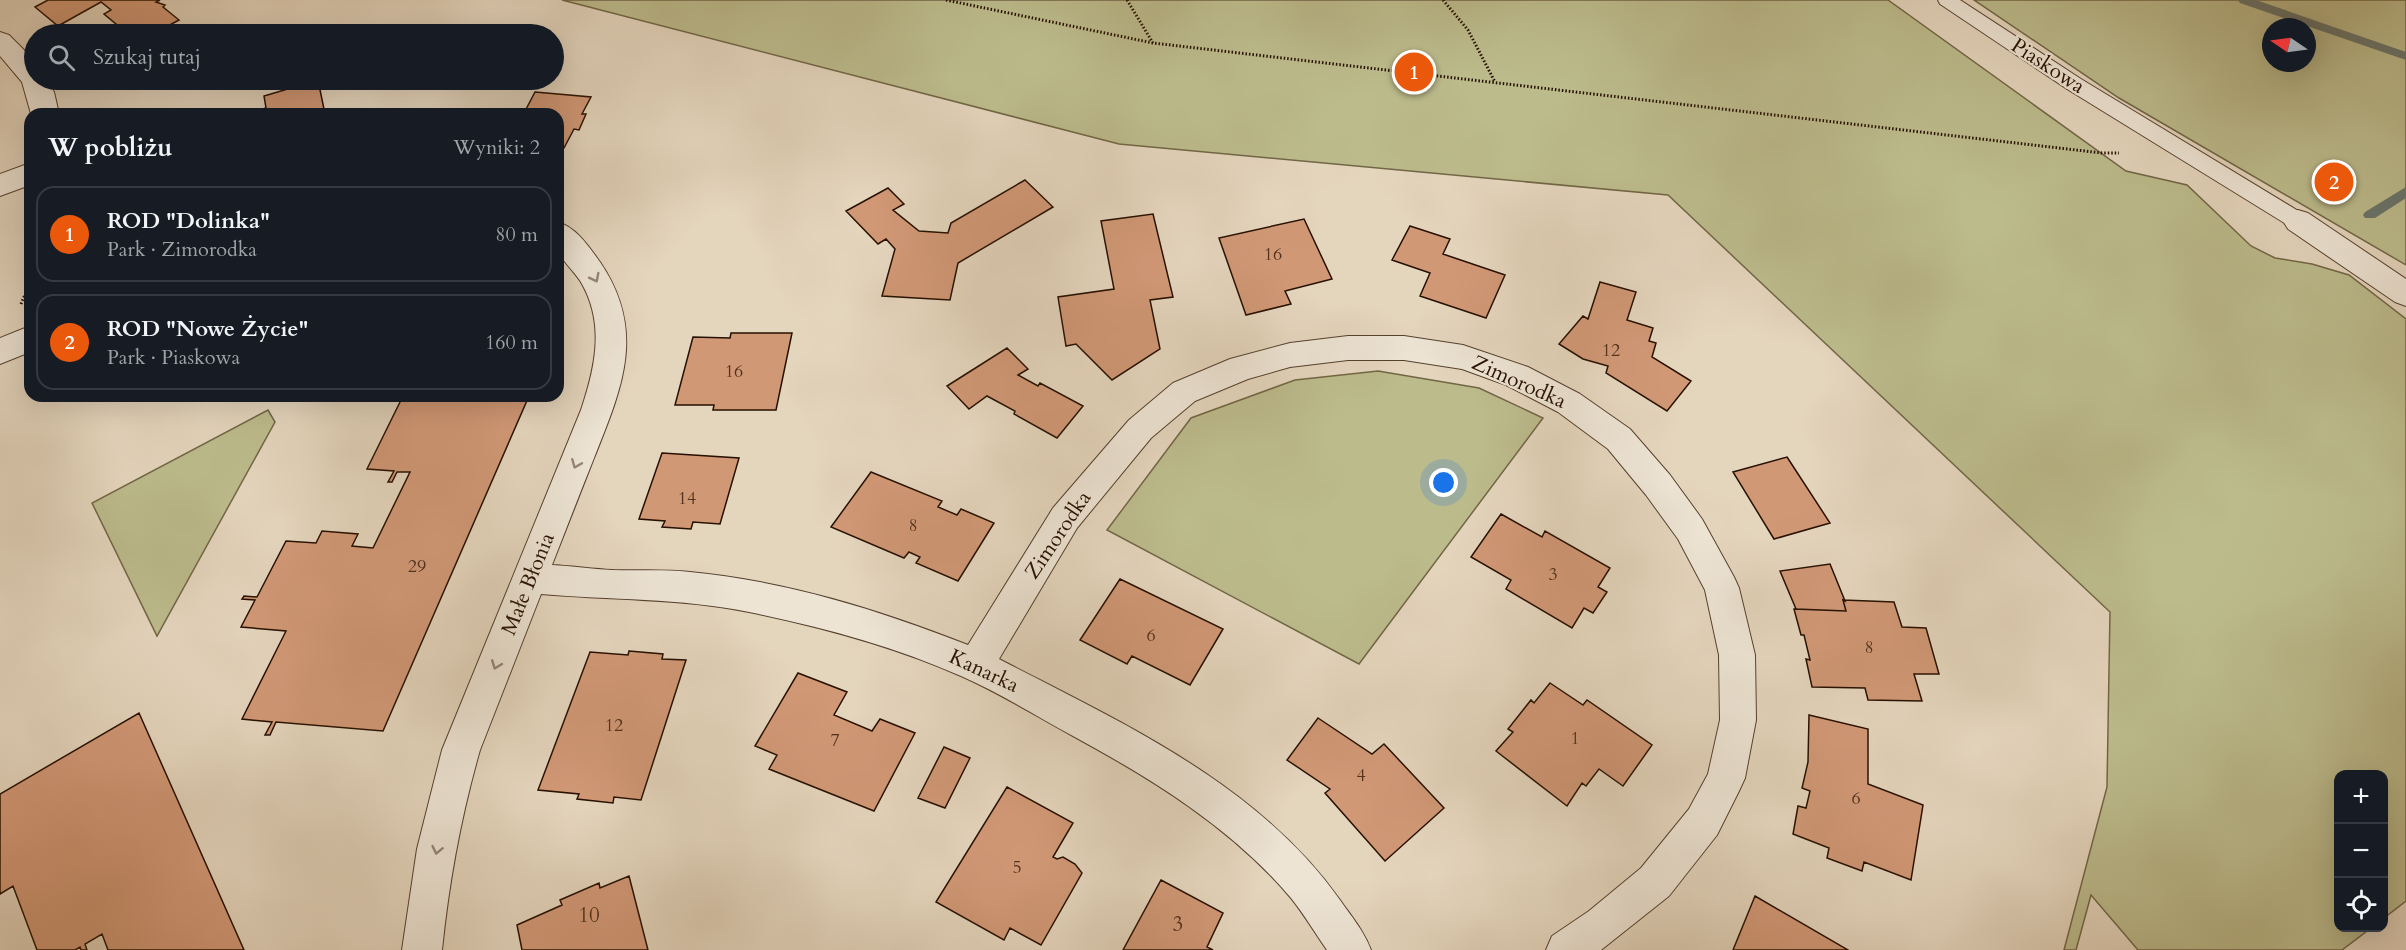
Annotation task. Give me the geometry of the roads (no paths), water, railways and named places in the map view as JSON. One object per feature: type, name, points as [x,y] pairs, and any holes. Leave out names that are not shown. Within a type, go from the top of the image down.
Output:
[{"type":"street","points":[[0,41],[24,65]]},
{"type":"street","points":[[37,90],[44,108]]},
{"type":"street","points":[[0,186],[24,176]]},
{"type":"street","points":[[2298,221],[2406,294]]},
{"type":"street","name":"Małe Błonia","points":[[422,950],[428,892],[449,788],[461,750],[597,410],[611,361],[611,328],[606,304],[596,277],[579,253],[564,239]]},
{"type":"street","points":[[0,352],[24,341]]},
{"type":"street","name":"Zimorodka","points":[[976,665],[1065,518],[1140,429],[1184,393],[1241,368],[1290,355],[1348,348],[1404,348],[1463,357],[1517,376],[1569,403],[1619,439],[1658,485],[1690,530],[1722,588],[1737,655],[1738,720],[1726,778],[1703,822],[1655,882],[1603,925],[1566,950]]},
{"type":"street","name":"Kanarka","points":[[529,578],[611,585],[689,587],[747,596],[821,612],[895,633],[976,665],[1154,760],[1245,825],[1305,884],[1351,950]]},
{"type":"lane","name":"Piaskowa","points":[[1947,0],[2074,84],[2298,221]]},
{"type":"waterway","points":[[2244,0],[2406,56]]},
{"type":"waterway","points":[[2370,215],[2406,192]]},
{"type":"place","name":"ROD \"Dolinka\"","points":[[1414,72]]},
{"type":"place","name":"ROD \"Nowe Życie\"","points":[[2334,182]]}]
